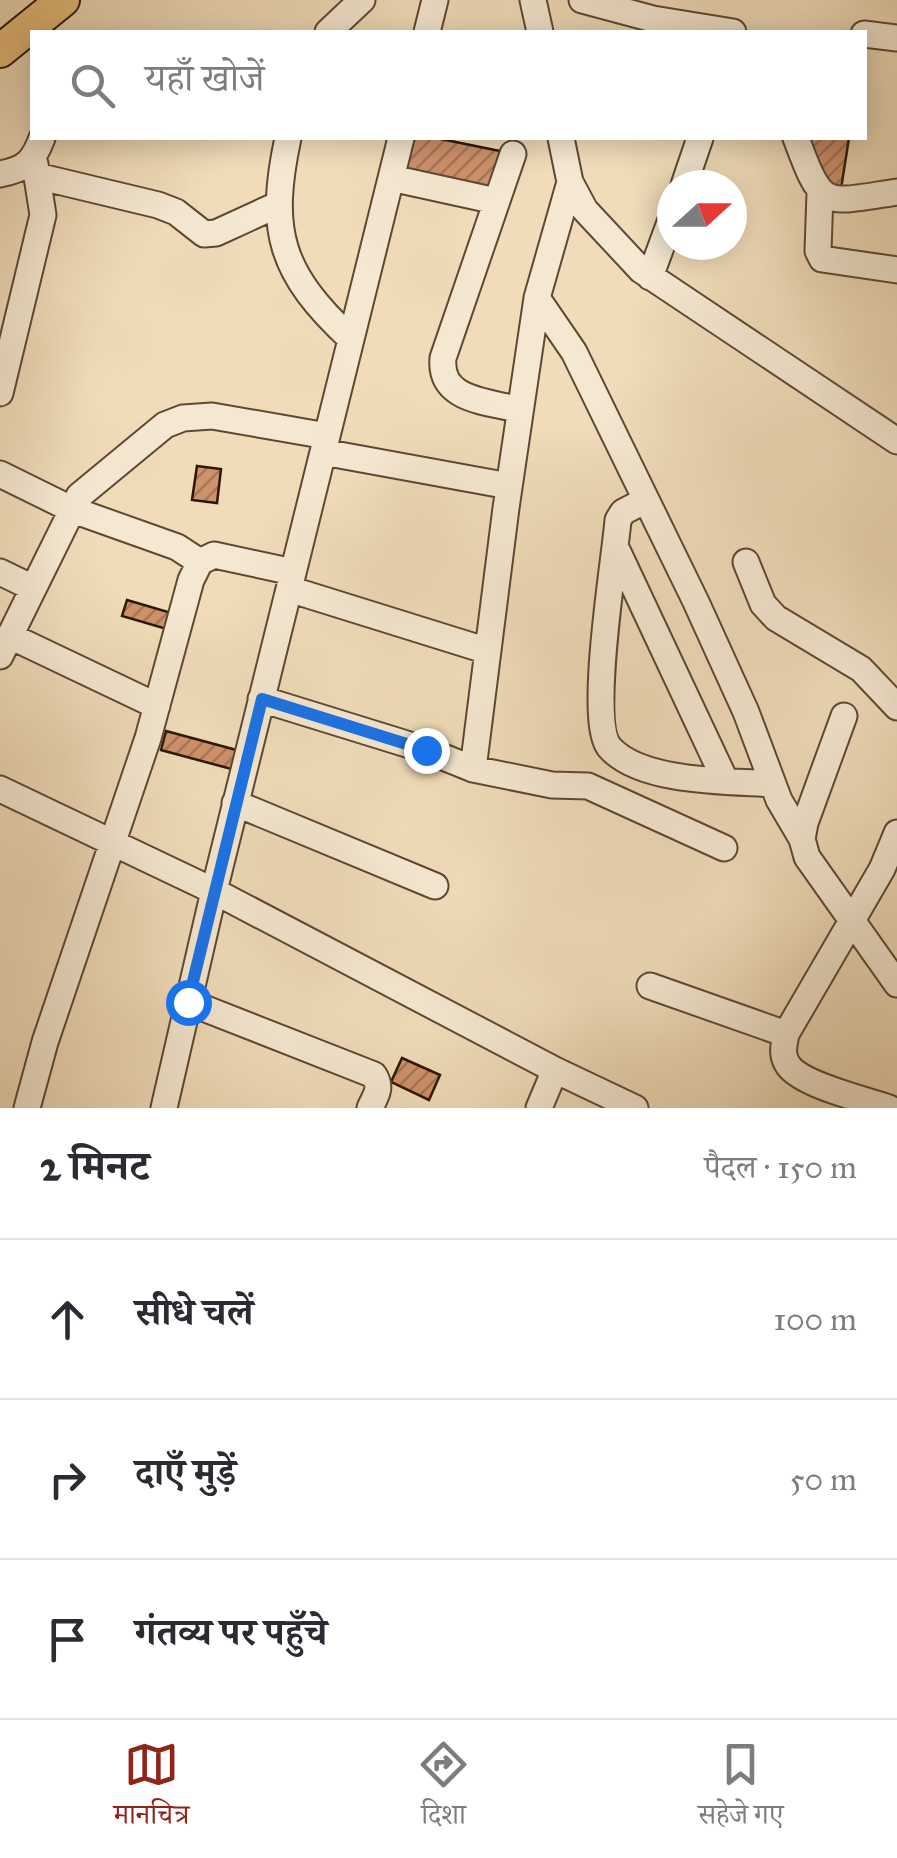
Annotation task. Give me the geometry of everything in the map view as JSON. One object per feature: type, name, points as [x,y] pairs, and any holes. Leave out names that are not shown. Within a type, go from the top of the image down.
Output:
[{"type":"main road","points":[[0,51],[63,0]]},
{"type":"street","points":[[330,30],[362,0]]},
{"type":"street","points":[[428,30],[435,0]]},
{"type":"street","points":[[533,0],[540,30]]},
{"type":"street","points":[[592,2],[684,28]]},
{"type":"street","points":[[867,34],[897,38]]},
{"type":"street","points":[[288,140],[277,186],[282,241],[295,274],[319,309],[351,338]]},
{"type":"street","points":[[164,1108],[400,140]]},
{"type":"street","points":[[561,140],[570,182],[584,210],[650,276],[897,440]]},
{"type":"street","points":[[689,170],[699,140]]},
{"type":"street","points":[[797,140],[820,193],[818,250],[822,260],[897,270]]},
{"type":"street","points":[[512,154],[443,358],[442,373],[445,383],[467,396],[520,410]]},
{"type":"street","points":[[38,158],[176,212],[204,234],[216,233],[277,206]]},
{"type":"street","points":[[0,174],[27,166],[38,158]]},
{"type":"street","points":[[0,393],[42,215],[38,158]]},
{"type":"street","points":[[391,178],[496,201]]},
{"type":"street","points":[[473,769],[537,298],[570,182]]},
{"type":"street","points":[[820,193],[840,200],[897,192]]},
{"type":"street","points":[[650,276],[657,257]]},
{"type":"street","points":[[537,298],[574,352],[646,500],[746,712],[773,784],[802,839],[807,857],[897,984]]},
{"type":"street","points":[[157,706],[5,646],[79,496],[166,426],[183,418],[250,420],[325,444],[509,486]]},
{"type":"street","points":[[0,474],[72,510],[177,546],[200,562]]},
{"type":"street","points":[[646,500],[623,512],[618,520],[601,688],[606,744],[632,763],[657,772],[773,784]]},
{"type":"street","points":[[616,548],[724,780]]},
{"type":"street","points":[[27,1108],[50,1027],[157,706],[191,580],[200,562],[214,554],[488,651]]},
{"type":"street","points":[[746,562],[763,604],[776,618],[862,669],[897,707]]},
{"type":"street","points":[[0,572],[33,588]]},
{"type":"street","points":[[262,699],[426,750],[473,769],[552,785],[588,786],[724,848]]},
{"type":"street","points":[[802,839],[844,716]]},
{"type":"street","points":[[0,789],[214,891],[635,1108]]},
{"type":"street","points":[[236,804],[435,886]]},
{"type":"street","points":[[890,1108],[804,1078],[788,1066],[782,1052],[786,1034],[897,836]]},
{"type":"street","points":[[650,986],[786,1034]]},
{"type":"street","points":[[188,1002],[374,1075],[379,1083],[370,1108]]},
{"type":"street","points":[[538,1108],[555,1070]]},
{"type":"building","points":[[412,140],[446,140],[500,151],[495,175],[497,190],[405,171]]},
{"type":"building","points":[[810,140],[849,140],[841,189],[825,187],[808,153]]},
{"type":"building","points":[[197,466],[221,469],[217,503],[192,500]]},
{"type":"building","points":[[127,600],[175,614],[170,630],[122,616]]},
{"type":"building","points":[[166,731],[240,751],[235,770],[161,750]]},
{"type":"building","points":[[402,1058],[440,1075],[429,1100],[391,1082]]},
{"type":"route","points":[[188,1002],[262,699],[426,750]]}]
